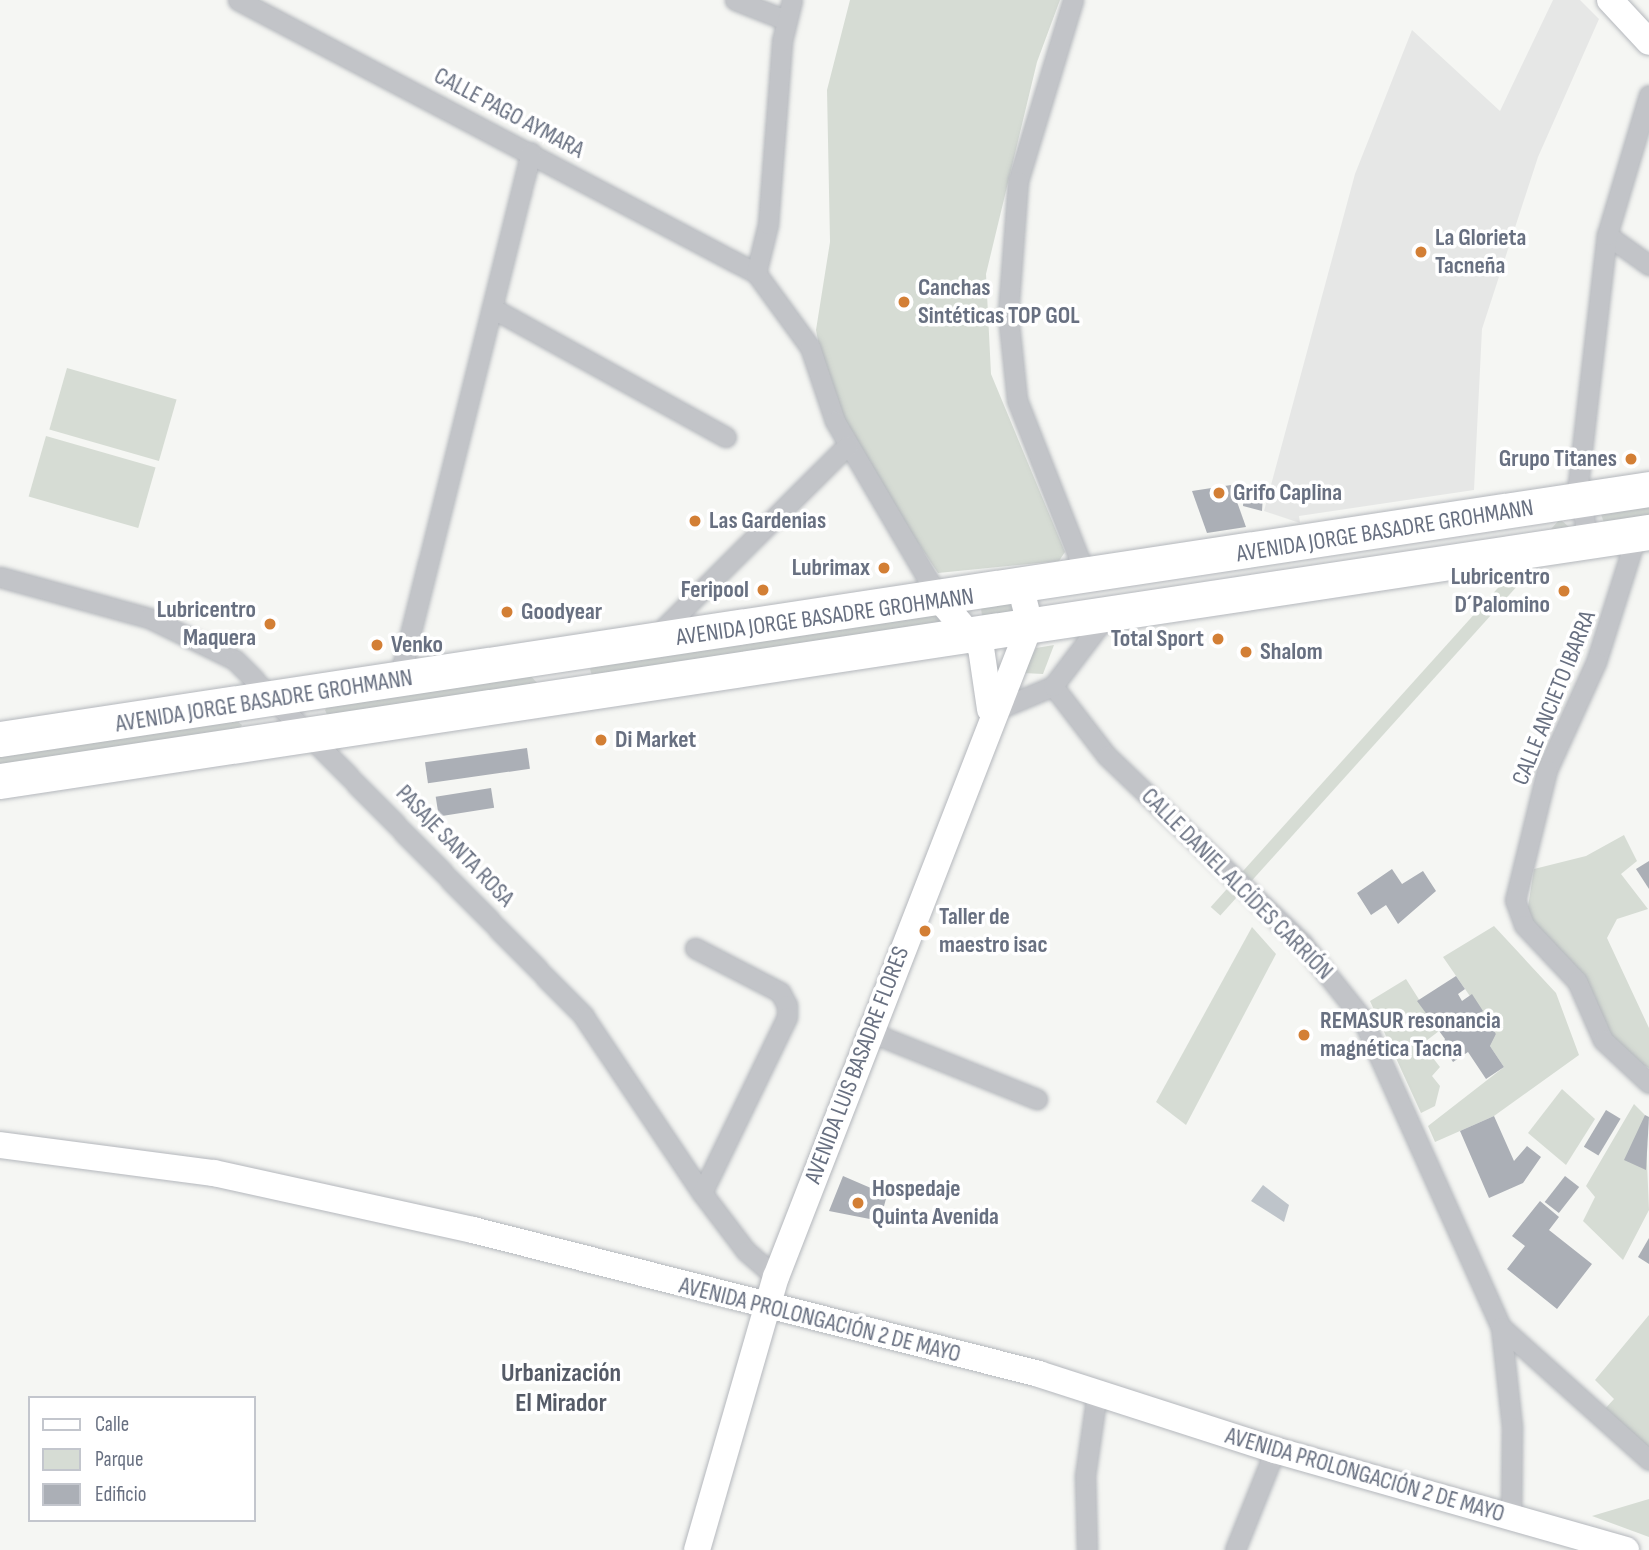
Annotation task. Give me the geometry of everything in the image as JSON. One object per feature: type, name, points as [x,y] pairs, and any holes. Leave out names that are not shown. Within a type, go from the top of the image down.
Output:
[{"type":"highway","name":"AVENIDA JORGE BASADRE GROHMANN","points":[[0,739],[1087,579],[1649,489]]},
{"type":"highway","name":"AVENIDA JORGE BASADRE GROHMANN","points":[[0,781],[1643,533]]},
{"type":"street","name":"CALLE PAGO AYMARA","points":[[238,0],[531,152],[756,273]]},
{"type":"street","points":[[735,0],[786,20]]},
{"type":"street","points":[[792,0],[786,20],[768,224],[756,273],[810,347],[848,445],[940,600],[969,633],[986,668],[990,714]]},
{"type":"street","points":[[1073,0],[1018,181],[1008,314],[1017,400],[1087,579]]},
{"type":"street","points":[[1610,0],[1649,42]]},
{"type":"street","points":[[1588,541],[1577,500],[1607,235],[1649,94]]},
{"type":"street","points":[[399,679],[531,152]]},
{"type":"street","points":[[1607,235],[1649,265]]},
{"type":"street","points":[[492,308],[726,437]]},
{"type":"street","points":[[649,644],[848,445]]},
{"type":"street","name":"CALLE ANCIETO IBARRA","points":[[1643,533],[1596,662],[1546,770],[1515,900],[1524,925],[1577,981],[1602,1040],[1649,1083]]},
{"type":"street","name":"PASAJE SANTA ROSA","points":[[0,578],[149,618],[204,641],[275,699],[584,1017],[702,1193],[746,1251],[776,1277]]},
{"type":"street","points":[[1021,589],[1030,625]]},
{"type":"street","points":[[990,714],[1006,701],[1053,686],[1110,612]]},
{"type":"street","name":"AVENIDA LUIS BASADRE FLORES","points":[[697,1550],[776,1277],[990,714],[1030,625]]},
{"type":"street","name":"CALLE DANIEL ALCÍDES CARRIÓN","points":[[1053,686],[1107,756],[1341,987],[1392,1079],[1502,1327],[1512,1427],[1511,1518]]},
{"type":"street","points":[[695,948],[780,992],[787,1005],[787,1017],[702,1193]]},
{"type":"street","points":[[870,1032],[1037,1099]]},
{"type":"street","name":"AVENIDA PROLONGACIÓN 2 DE MAYO","points":[[0,1145],[227,1175],[473,1230],[766,1309],[905,1338],[1511,1518],[1573,1542],[1626,1550]]},
{"type":"street","name":"CALLE DANIEL ALCÍDES CARRIÓN","points":[[1502,1327],[1649,1460]]},
{"type":"street","points":[[1087,1550],[1085,1476],[1097,1393]]},
{"type":"street","points":[[1236,1550],[1275,1450]]},
{"type":"shaded area","name":"La Glorieta Tacneña","points":[[1553,0],[1580,0],[1599,19],[1538,157],[1482,329],[1474,490],[1299,516],[1300,523],[1264,511],[1355,174],[1412,30],[1500,111]]},
{"type":"shaded area","points":[[1263,1185],[1289,1205],[1284,1222],[1251,1201]]},
{"type":"green space","name":"Canchas Sintéticas TOP GOL","points":[[850,0],[1060,0],[1037,62],[986,274],[991,374],[1065,552],[1059,561],[938,573],[858,453],[824,372],[816,330],[830,242],[827,90]]},
{"type":"green space","points":[[67,368],[177,399],[159,461],[49,430]]},
{"type":"green space","points":[[46,436],[156,467],[138,528],[29,497]]},
{"type":"green space","points":[[1649,500],[1649,517],[1604,523],[1601,514]]},
{"type":"green space","points":[[1560,519],[1570,528],[1220,916],[1211,907]]},
{"type":"green space","points":[[1007,600],[1014,611],[982,616],[981,608]]},
{"type":"green space","points":[[936,613],[941,620],[936,629],[592,676],[590,669],[596,661]]},
{"type":"green space","points":[[1054,645],[1043,674],[1023,673],[1036,648]]},
{"type":"green space","points":[[529,674],[537,683],[328,717],[325,710],[329,704]]},
{"type":"green space","points":[[232,717],[242,725],[237,735],[0,768],[0,750]]},
{"type":"green space","points":[[1624,835],[1637,861],[1621,874],[1648,909],[1617,919],[1607,938],[1649,1028],[1649,1068],[1614,1049],[1527,913],[1534,869],[1586,856]]},
{"type":"green space","points":[[1494,926],[1556,993],[1579,1055],[1494,1116],[1435,1142],[1428,1126],[1504,1067],[1490,1046],[1496,1034],[1443,957]]},
{"type":"green space","points":[[1252,927],[1276,954],[1186,1125],[1156,1102]]},
{"type":"green space","points":[[1406,979],[1439,1031],[1422,1044],[1440,1067],[1432,1076],[1440,1086],[1435,1106],[1421,1113],[1370,1001]]},
{"type":"green space","points":[[1562,1089],[1595,1119],[1566,1165],[1528,1133]]},
{"type":"green space","points":[[1634,1104],[1645,1115],[1649,1210],[1623,1260],[1583,1221],[1595,1197],[1586,1186]]},
{"type":"green space","points":[[1649,1315],[1649,1452],[1602,1412],[1614,1399],[1595,1380]]},
{"type":"green space","points":[[1649,1499],[1649,1537],[1592,1516]]},
{"type":"building","points":[[1231,485],[1246,527],[1207,533],[1192,491]]},
{"type":"building","points":[[1244,491],[1263,495],[1262,511],[1243,506]]},
{"type":"building","points":[[527,748],[530,769],[428,783],[425,762]]},
{"type":"building","points":[[491,788],[494,808],[439,817],[436,797]]},
{"type":"building","points":[[1649,861],[1649,889],[1636,869]]},
{"type":"building","points":[[1392,869],[1402,884],[1423,871],[1436,891],[1398,924],[1386,905],[1371,915],[1357,893]]},
{"type":"building","points":[[1456,976],[1465,989],[1458,994],[1462,1001],[1472,994],[1483,1011],[1472,1018],[1481,1032],[1491,1026],[1496,1034],[1490,1046],[1504,1067],[1486,1079],[1468,1052],[1453,1062],[1442,1045],[1445,1039],[1417,1001]]},
{"type":"building","points":[[1606,1110],[1621,1119],[1598,1156],[1584,1147]]},
{"type":"building","points":[[1645,1115],[1649,1117],[1646,1170],[1624,1160]]},
{"type":"building","points":[[1494,1116],[1514,1161],[1527,1146],[1541,1157],[1523,1183],[1489,1198],[1460,1131]]},
{"type":"building","name":"Hospedaje Quinta Avenida","points":[[843,1176],[887,1195],[880,1221],[829,1211]]},
{"type":"building","points":[[1565,1176],[1579,1187],[1559,1213],[1545,1202]]},
{"type":"building","points":[[1540,1201],[1559,1217],[1549,1230],[1592,1264],[1557,1309],[1507,1269],[1525,1246],[1512,1236]]},
{"type":"building","points":[[1649,1238],[1649,1264],[1638,1257]]},
{"type":"place","name":"La Glorieta Tacneña","points":[[1421,252]]},
{"type":"place","name":"Canchas Sintéticas TOP GOL","points":[[904,302]]},
{"type":"place","name":"Grupo Titanes","points":[[1631,459]]},
{"type":"place","name":"Grifo Caplina","points":[[1219,493]]},
{"type":"place","name":"Las Gardenias","points":[[695,521]]},
{"type":"place","name":"Lubrimax","points":[[884,568]]},
{"type":"place","name":"Feripool","points":[[763,590]]},
{"type":"place","name":"Lubricentro D´Palomino","points":[[1564,591]]},
{"type":"place","name":"Goodyear","points":[[507,612]]},
{"type":"place","name":"Lubricentro Maquera","points":[[270,624]]},
{"type":"place","name":"Total Sport","points":[[1218,639]]},
{"type":"place","name":"Venko","points":[[377,645]]},
{"type":"place","name":"Shalom","points":[[1246,652]]},
{"type":"place","name":"Di Market","points":[[601,740]]},
{"type":"place","name":"Taller de maestro isac","points":[[925,931]]},
{"type":"place","name":"REMASUR resonancia magnética Tacna","points":[[1304,1035]]},
{"type":"place","name":"Hospedaje Quinta Avenida","points":[[858,1203]]},
{"type":"district","name":"Urbanización El Mirador","points":[[561,1389]]}]
